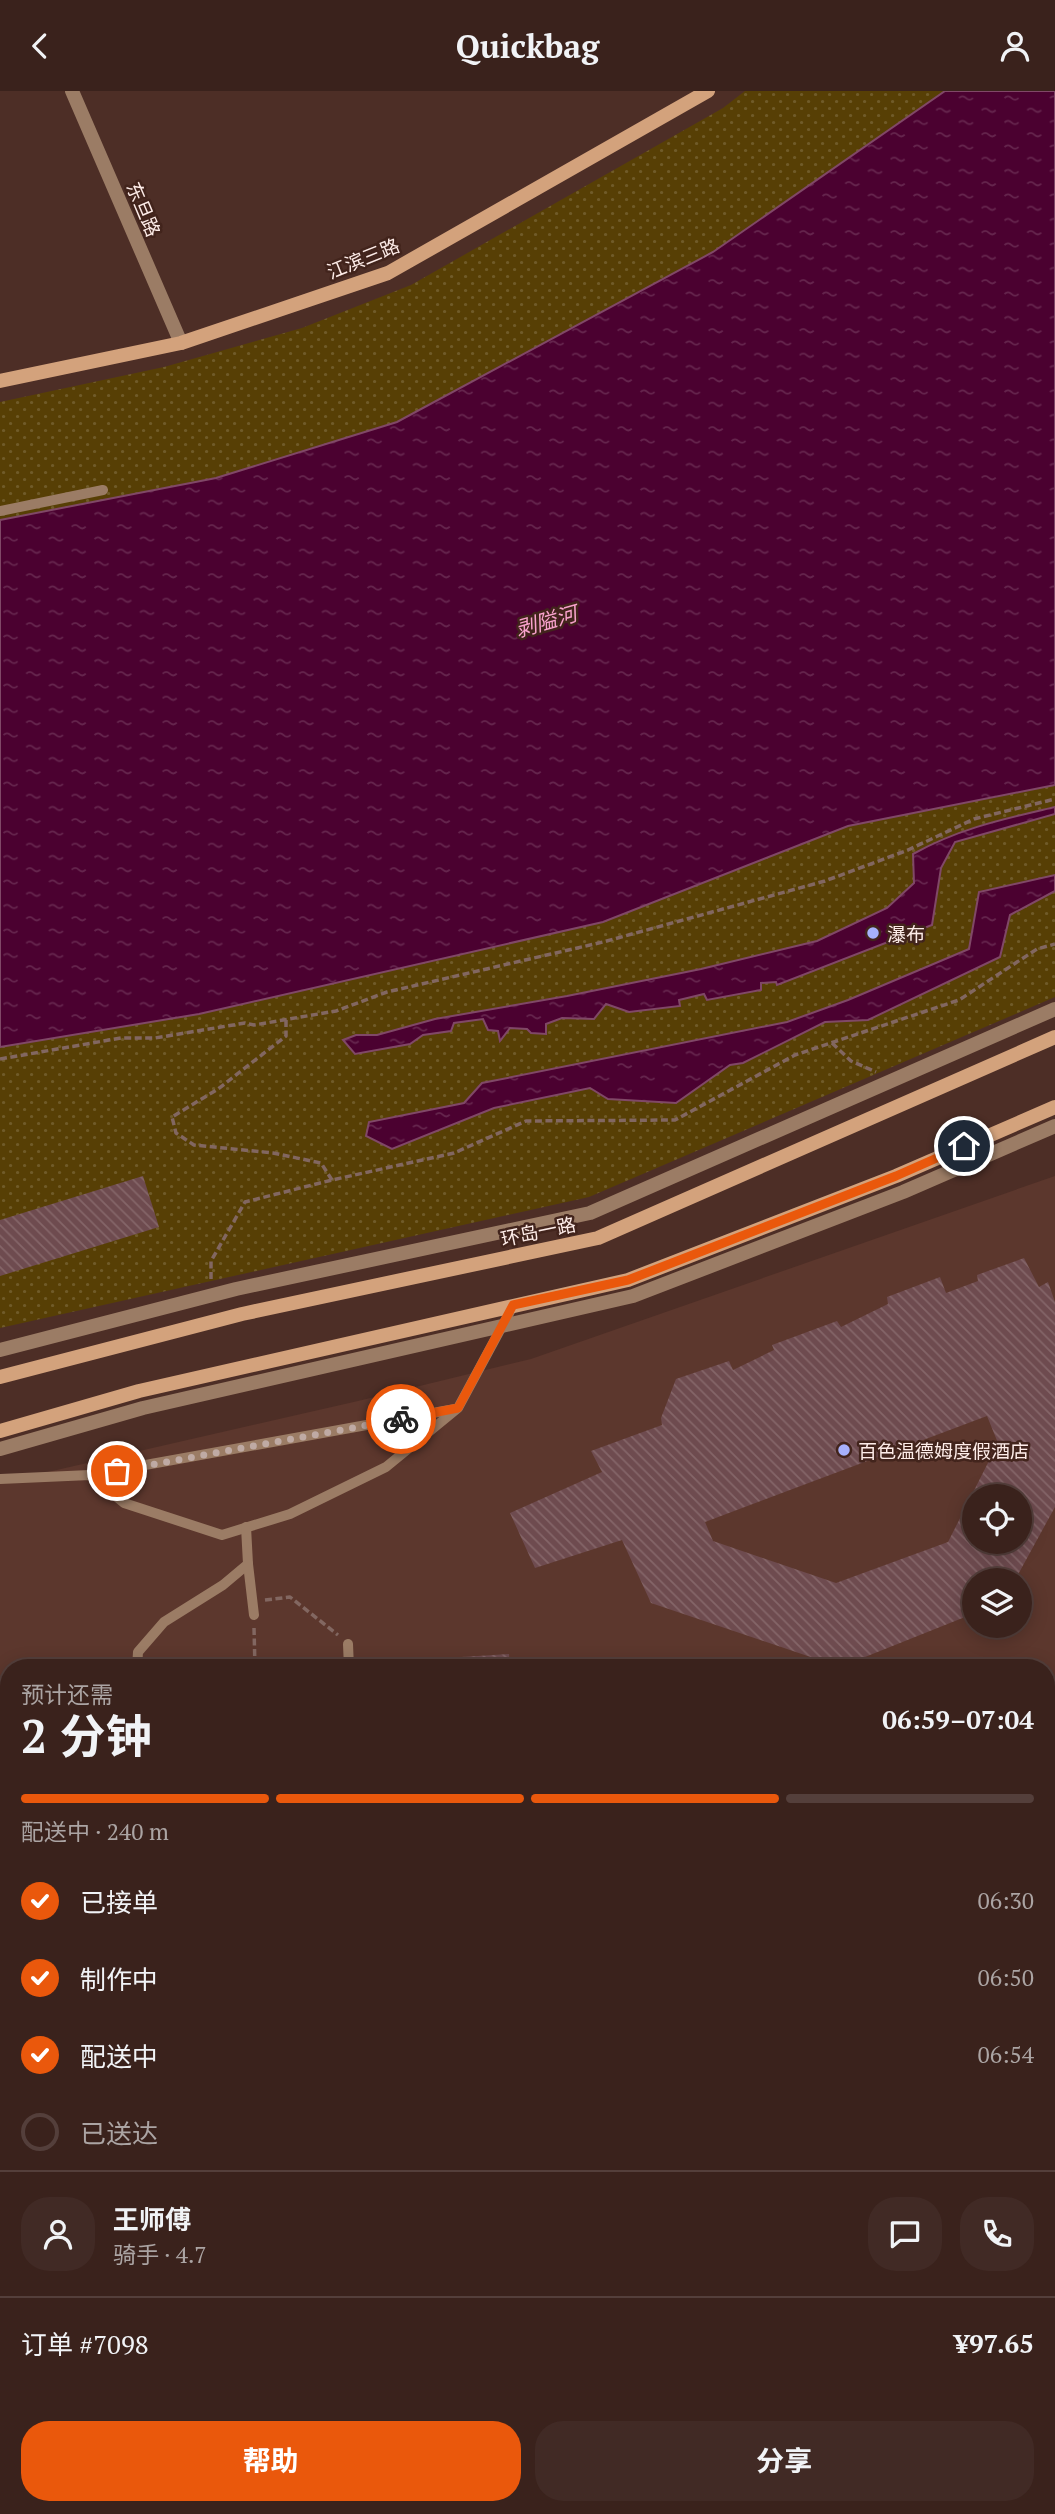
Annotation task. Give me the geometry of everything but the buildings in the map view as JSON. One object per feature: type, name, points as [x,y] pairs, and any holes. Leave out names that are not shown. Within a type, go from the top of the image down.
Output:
[{"type":"main road","name":"江滨三路","points":[[0,381],[181,343],[388,273],[708,91]]},
{"type":"main road","name":"环岛一路","points":[[0,1377],[242,1314],[598,1238],[1055,1037]]},
{"type":"main road","points":[[0,1431],[139,1391],[628,1280],[896,1176],[1055,1107]]},
{"type":"street","name":"东旦路","points":[[72,91],[181,343]]},
{"type":"street","points":[[0,1350],[212,1295],[590,1213],[1055,1009]]},
{"type":"street","points":[[0,1449],[143,1408],[633,1296],[903,1192],[1055,1126]]},
{"type":"lane","points":[[0,511],[103,490]]},
{"type":"lane","points":[[90,1475],[124,1503],[222,1535],[290,1514],[386,1468],[458,1408],[513,1305]]},
{"type":"lane","points":[[0,1479],[90,1475],[458,1408]]},
{"type":"lane","points":[[246,1527],[254,1615]]},
{"type":"lane","points":[[138,1659],[138,1652],[164,1622],[223,1585],[248,1564]]},
{"type":"lane","points":[[348,1644],[349,1659]]},
{"type":"path","points":[[0,1059],[121,1038],[155,1038],[336,1011],[387,992],[603,942],[825,881],[908,850],[974,819],[1055,799]]},
{"type":"path","points":[[212,1295],[211,1261],[245,1202],[332,1179],[454,1153],[526,1121],[675,1120],[794,1055],[959,1000],[1037,949],[1055,944]]},
{"type":"path","points":[[286,1020],[286,1036],[218,1089],[172,1117],[176,1133],[194,1145],[272,1153],[321,1163],[332,1179]]},
{"type":"path","points":[[832,1043],[851,1061],[881,1073],[890,1082]]},
{"type":"path","points":[[252,1601],[290,1597],[348,1644]]},
{"type":"path","points":[[254,1615],[255,1659]]},
{"type":"shaded area","points":[[745,91],[945,91],[713,252],[397,422],[216,478],[0,520],[0,402],[164,367],[302,328],[411,285],[723,108]]},
{"type":"shaded area","points":[[1055,785],[1055,997],[589,1197],[0,1328],[0,1047],[199,1014],[603,922],[848,826]]},
{"type":"shaded area","points":[[1055,1176],[1055,1659],[0,1659],[0,1483],[531,1359]]},
{"type":"water","name":"剥隘河","points":[[945,91],[1055,91],[1055,785],[848,826],[603,922],[199,1014],[0,1047],[0,520],[216,478],[397,422],[713,252]]},
{"type":"water","name":"瀑布","points":[[1055,807],[1055,814],[955,842],[941,868],[932,925],[777,985],[776,982],[761,983],[761,990],[707,1000],[704,994],[679,1000],[680,1006],[629,1012],[606,1004],[594,1019],[562,1018],[546,1024],[546,1034],[510,1028],[500,1041],[498,1031],[488,1030],[483,1019],[454,1023],[451,1031],[423,1035],[410,1044],[355,1054],[343,1040],[356,1035],[377,1035],[435,1019],[701,969],[817,941],[887,908],[914,883],[913,854],[965,831]]},
{"type":"water","points":[[1055,875],[1055,891],[1010,915],[1000,957],[868,1020],[825,1022],[743,1063],[730,1065],[676,1103],[608,1099],[590,1088],[494,1108],[392,1149],[366,1136],[369,1122],[464,1103],[482,1083],[787,1022],[848,1000],[969,949],[979,892]]},
{"type":"way so far","points":[[117,1471],[401,1419]]},
{"type":"place","name":"瀑布","points":[[873,933]]},
{"type":"place","name":"百色温德姆度假酒店","points":[[844,1450]]},
{"type":"route","points":[[401,1419],[458,1408],[513,1305],[628,1280],[896,1176],[964,1146]]}]
